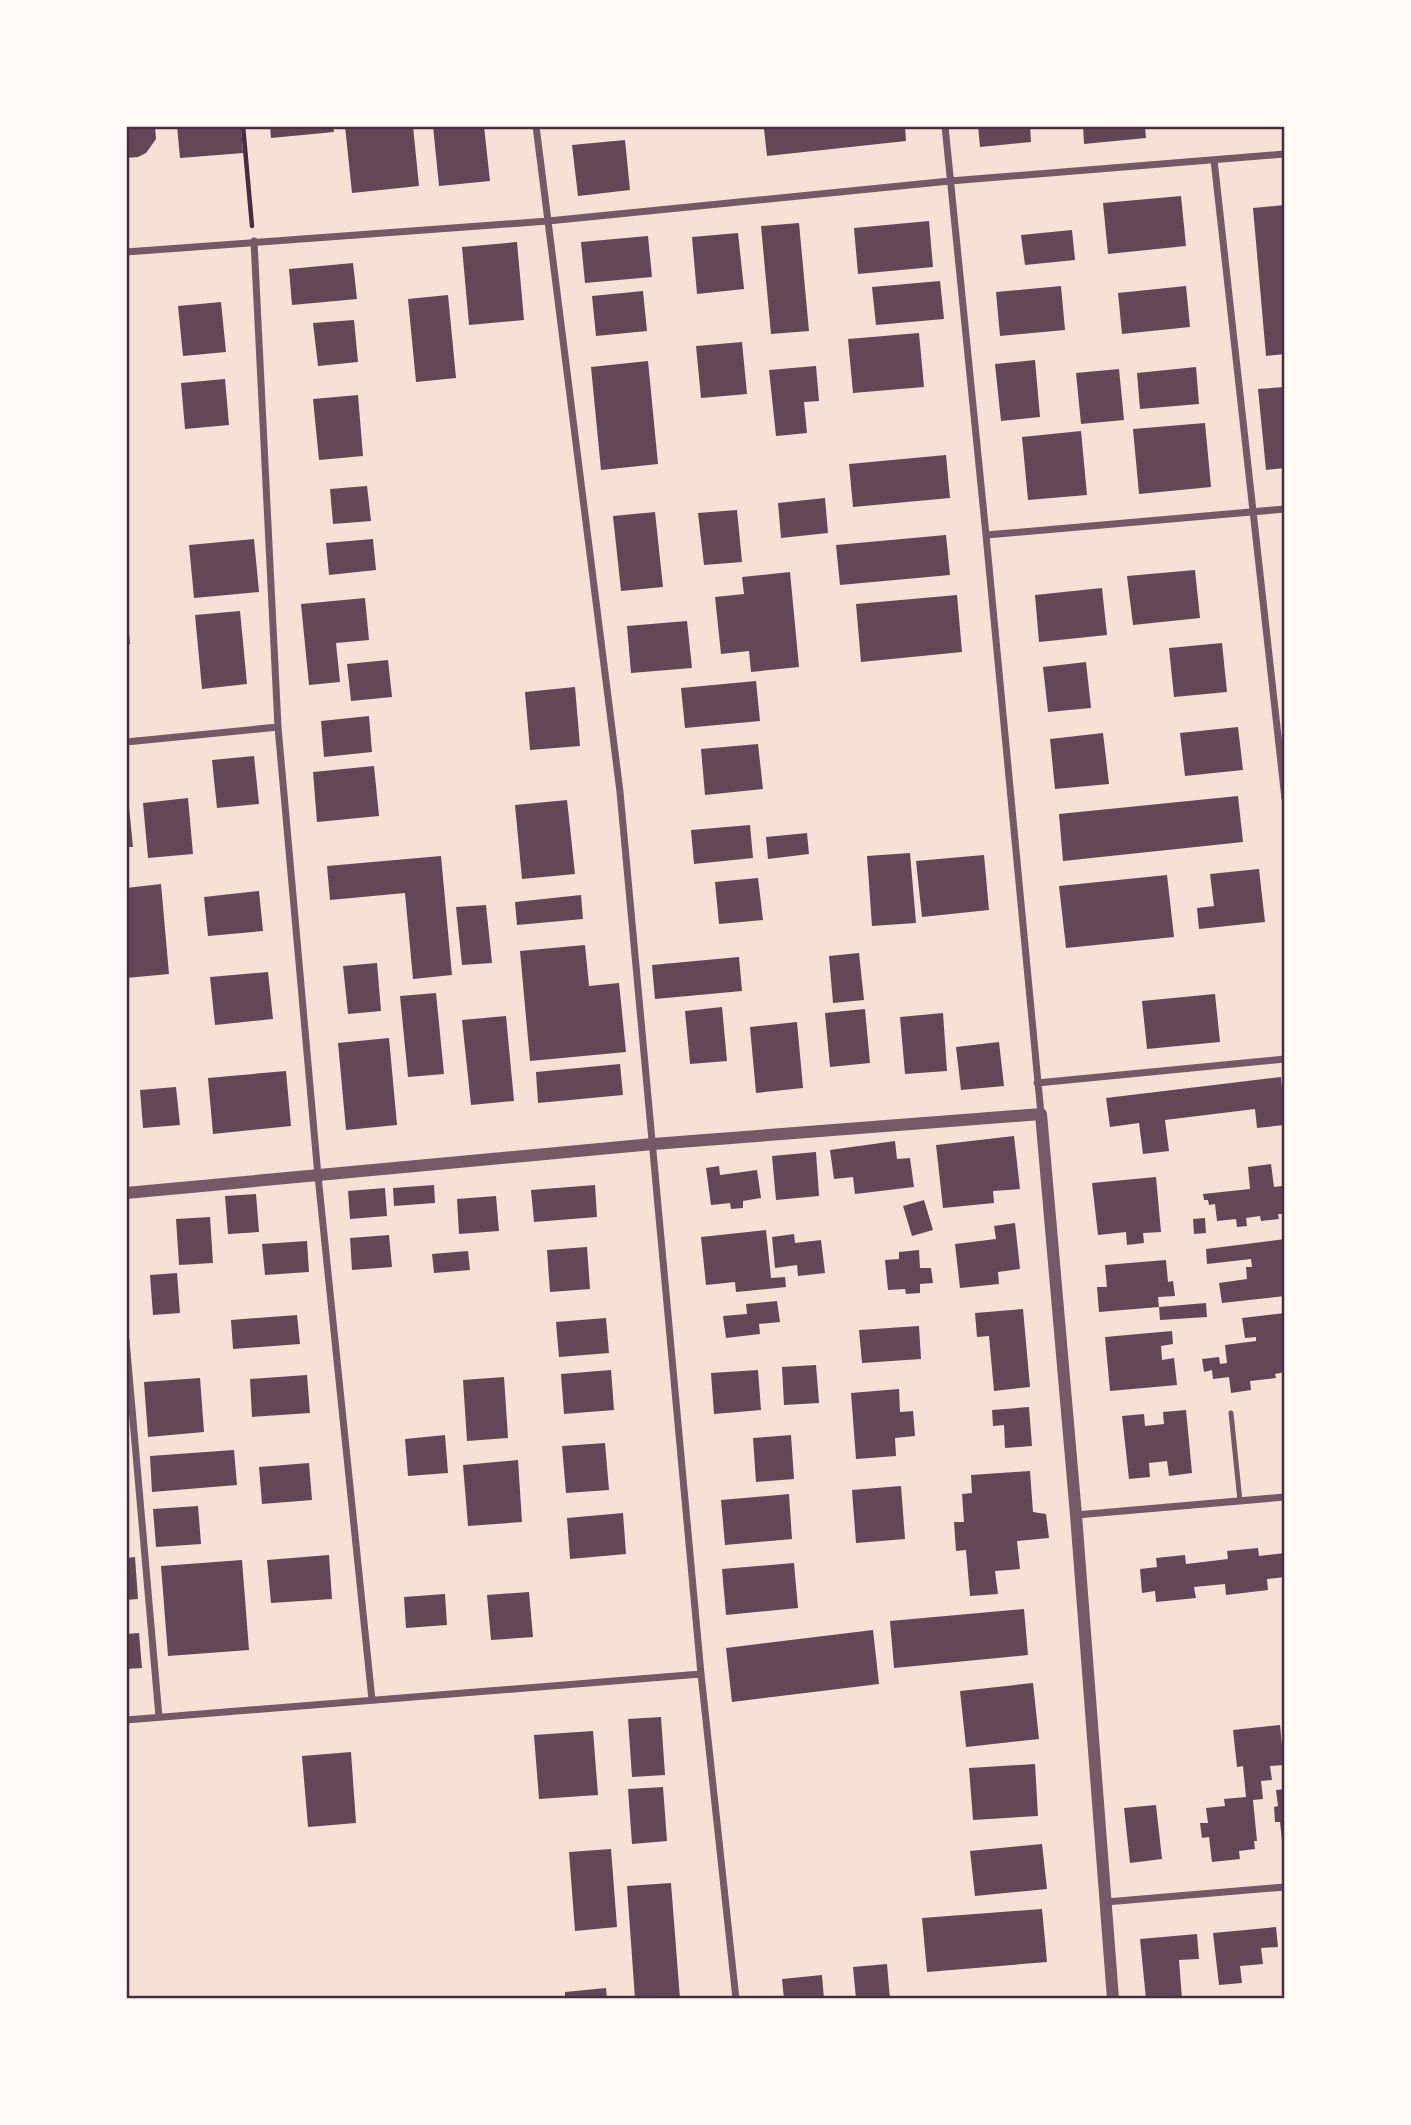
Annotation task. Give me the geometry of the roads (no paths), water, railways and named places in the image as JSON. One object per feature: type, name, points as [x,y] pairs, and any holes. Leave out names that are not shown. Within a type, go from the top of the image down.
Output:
[{"type":"street","points":[[536,126],[620,792],[701,1674],[736,1999]]},
{"type":"street","points":[[945,126],[1041,1114],[1076,1515],[1113,1999]]},
{"type":"street","points":[[126,252],[548,221],[950,181],[1285,154]]},
{"type":"street","points":[[1214,160],[1285,799]]},
{"type":"street","points":[[254,241],[278,727],[318,1176],[372,1700]]},
{"type":"street","points":[[986,535],[1285,509]]},
{"type":"street","points":[[126,742],[278,727]]},
{"type":"street","points":[[1037,1083],[1285,1059]]},
{"type":"street","points":[[126,1193],[653,1144],[1041,1114]]},
{"type":"street","points":[[126,1340],[159,1717]]},
{"type":"street","points":[[1076,1515],[1285,1497]]},
{"type":"street","points":[[126,1720],[701,1674]]},
{"type":"street","points":[[1106,1902],[1285,1887]]},
{"type":"lane","points":[[1231,1413],[1240,1501]]}]
